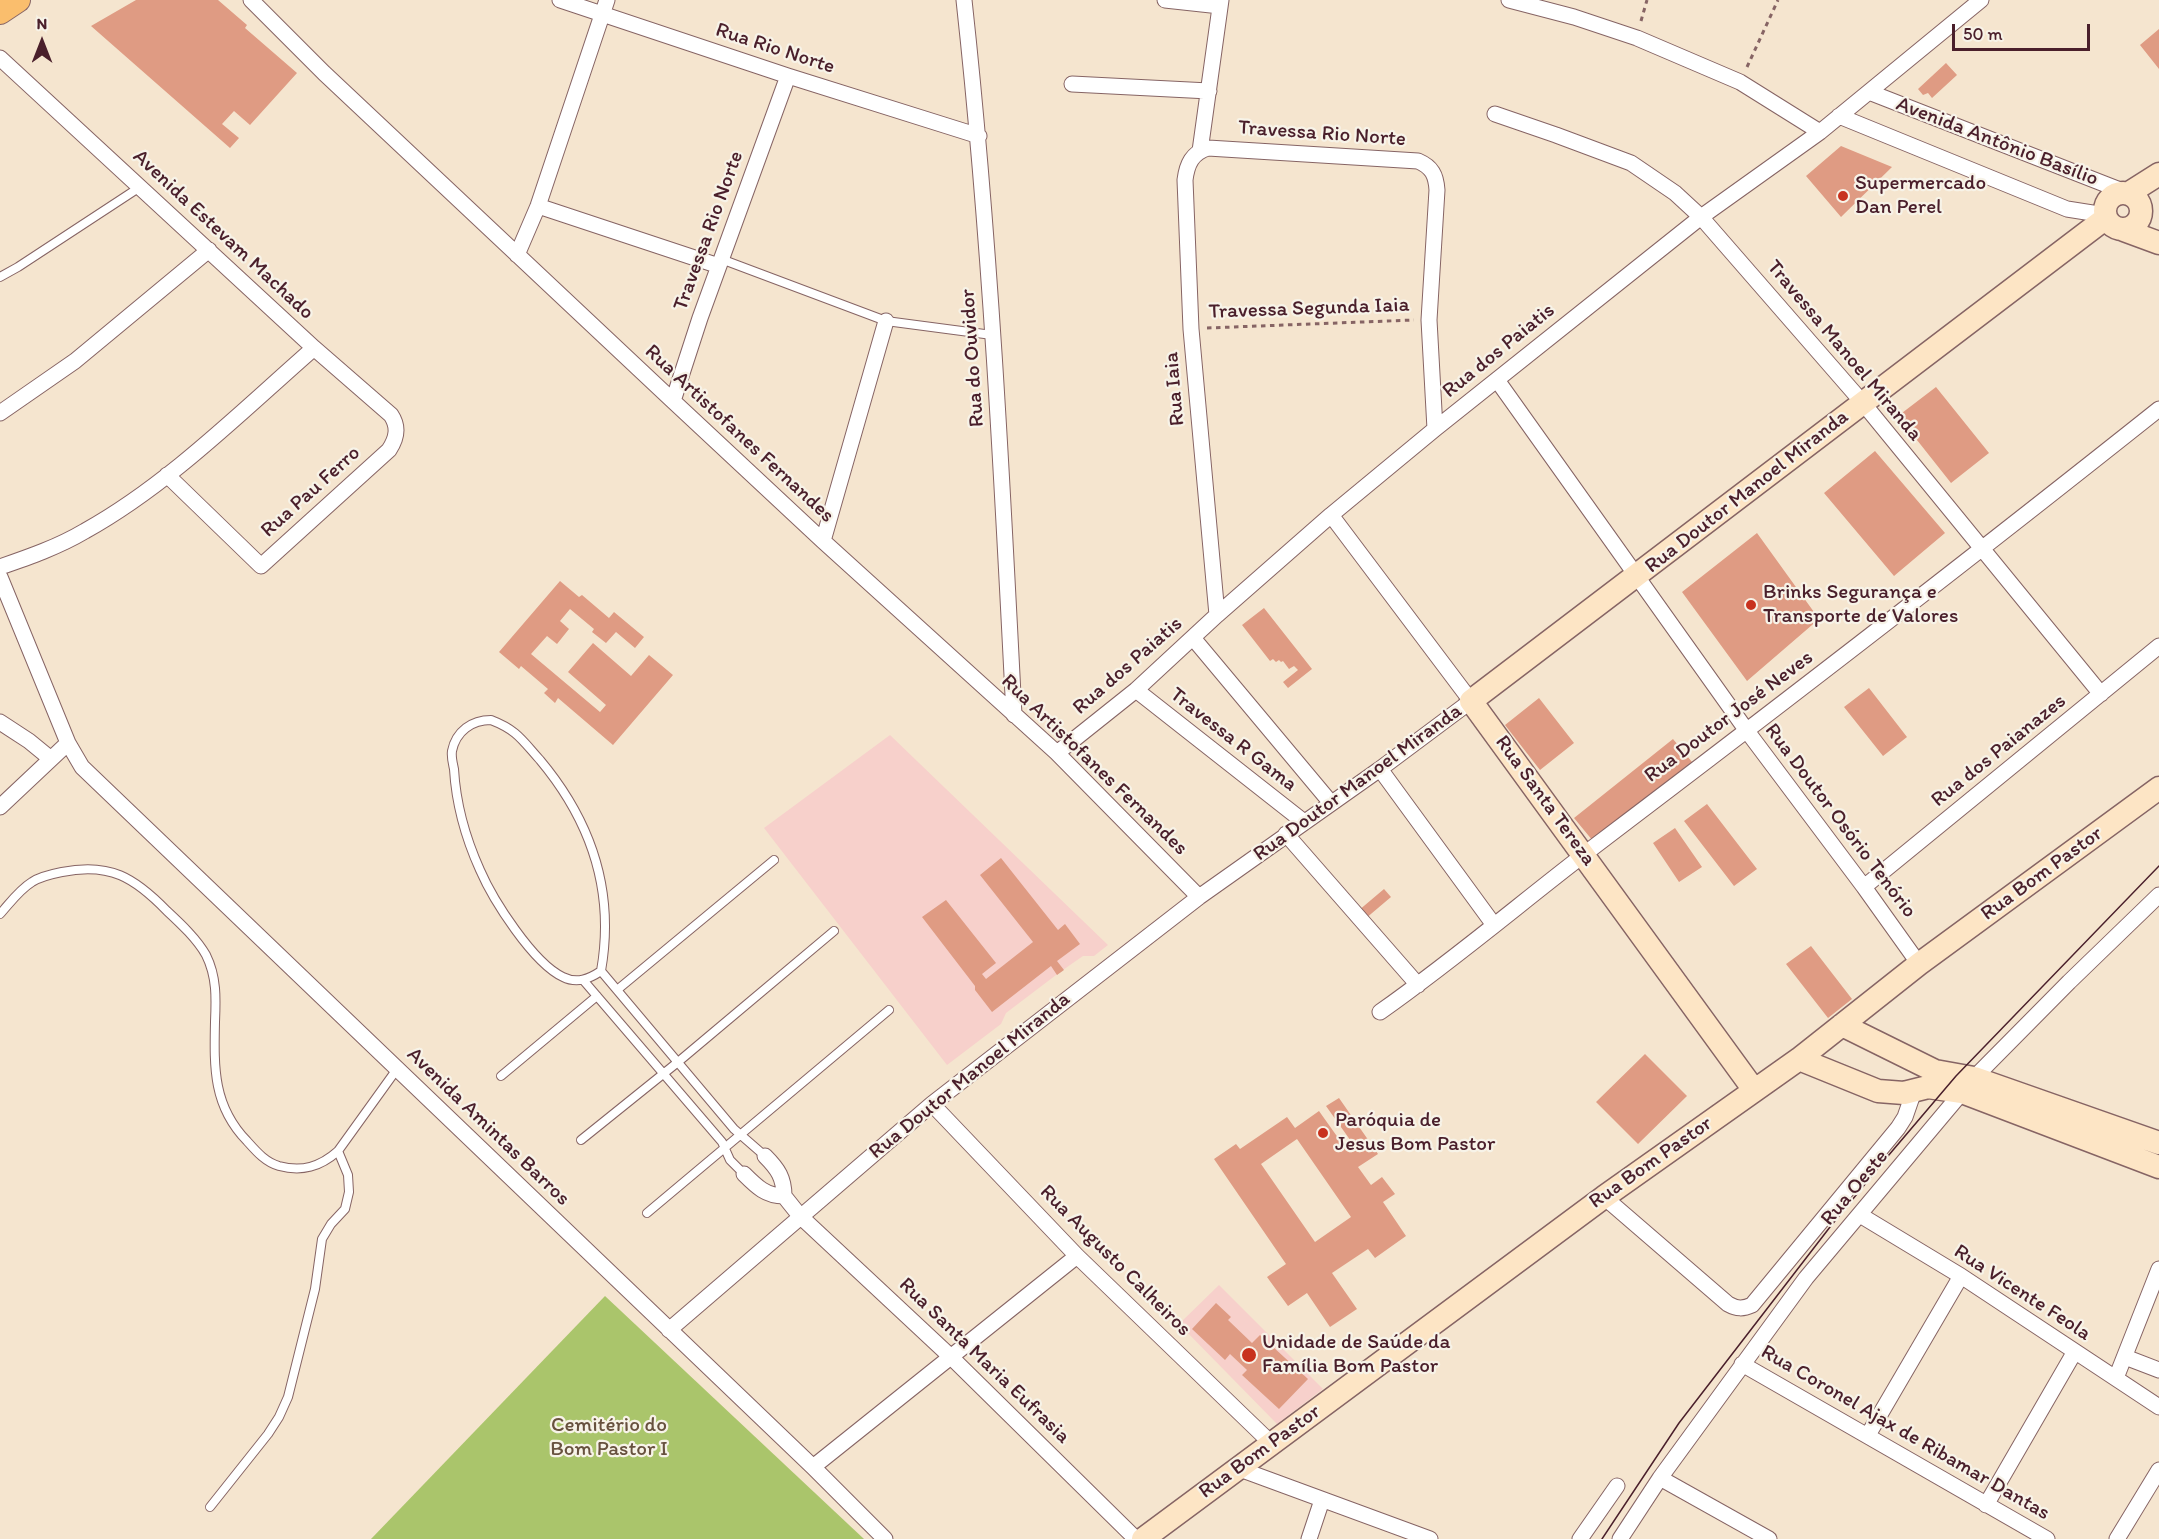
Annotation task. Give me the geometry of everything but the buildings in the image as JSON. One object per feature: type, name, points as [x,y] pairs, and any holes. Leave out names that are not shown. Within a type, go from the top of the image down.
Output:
[{"type":"street","name":"Rua Artistofanes Fernandes","points":[[251,0],[324,74],[673,401],[823,541],[1057,753],[1199,897]]},
{"type":"street","name":"Rua Rio Norte","points":[[560,0],[605,7],[788,76],[979,136]]},
{"type":"street","name":"Rua do Ouvidor","points":[[964,0],[979,136],[1014,715]]},
{"type":"street","points":[[1166,0],[1220,3]]},
{"type":"street","points":[[1509,0],[1574,17],[1637,38],[1740,82],[1820,132]]},
{"type":"street","name":"Rua dos Paiatis","points":[[1057,753],[1136,690],[1331,515],[1435,429],[1701,217],[1820,132],[1981,0]]},
{"type":"street","name":"Rua Iaia","points":[[1217,615],[1191,329],[1185,180],[1195,155],[1209,91],[1220,3]]},
{"type":"street","points":[[517,255],[538,206],[605,7]]},
{"type":"street","name":"Avenida Estevam Machado","points":[[0,58],[314,348],[391,415],[397,432],[395,441],[389,450]]},
{"type":"street","name":"Travessa Rio Norte","points":[[673,401],[720,262],[788,76]]},
{"type":"street","points":[[1072,84],[1209,91]]},
{"type":"street","name":"Avenida Antônio Basílio","points":[[1869,92],[2139,204]]},
{"type":"street","name":"Travessa Manoel Miranda","points":[[1495,114],[1630,164],[1675,193],[1701,217],[1863,403],[2101,694]]},
{"type":"street","name":"Avenida Antônio Basílio","points":[[1839,116],[2067,209],[2112,222],[2159,243]]},
{"type":"street","name":"Travessa Rio Norte","points":[[1195,155],[1208,148],[1418,161],[1431,169],[1436,177],[1437,190],[1429,320]]},
{"type":"street","points":[[2139,204],[2114,195],[2106,204],[2112,222],[2133,227],[2138,223],[2139,204],[2159,174]]},
{"type":"street","points":[[2139,204],[2159,189]]},
{"type":"street","points":[[538,206],[720,262]]},
{"type":"street","name":"Rua Doutor Manoel Miranda","points":[[669,1330],[932,1104],[1199,897],[1380,769],[1471,701],[2060,253],[2112,222]]},
{"type":"street","points":[[0,413],[75,361],[209,250]]},
{"type":"street","points":[[1429,320],[1435,429]]},
{"type":"street","points":[[823,541],[886,321]]},
{"type":"street","points":[[0,567],[41,553],[84,532],[126,506],[167,475],[314,348]]},
{"type":"street","name":"Rua Doutor Osório Tenório","points":[[1497,380],[1747,731],[1919,964]]},
{"type":"street","name":"Rua Doutor José Neves","points":[[1380,1012],[1982,550],[2159,409]]},
{"type":"street","name":"Rua Pau Ferro","points":[[167,475],[261,566],[389,450]]},
{"type":"street","name":"Rua Santa Tereza","points":[[1331,515],[1585,854],[1754,1090]]},
{"type":"street","name":"Avenida Amintas Barros","points":[[0,577],[68,743],[82,767],[813,1467],[885,1539]]},
{"type":"street","points":[[1193,638],[1331,803]]},
{"type":"street","name":"Rua dos Paianazes","points":[[1864,887],[2159,646]]},
{"type":"street","name":"Travessa R Gama","points":[[1136,690],[1304,822]]},
{"type":"street","points":[[0,722],[51,759]]},
{"type":"street","points":[[0,807],[68,743]]},
{"type":"street","points":[[1380,769],[1494,925]]},
{"type":"street","name":"Rua Bom Pastor","points":[[1143,1539],[1604,1197],[1798,1059],[1919,964],[2159,788]]},
{"type":"street","points":[[1286,834],[1418,985]]},
{"type":"street","name":"Rua Oeste","points":[[1620,1539],[1660,1478],[1806,1278],[1968,1085],[2159,895]]},
{"type":"street","points":[[1842,1025],[1935,1071],[2158,1166]]},
{"type":"street","points":[[1798,1059],[1878,1091],[1904,1093],[1929,1087],[1968,1085],[2159,1143]]},
{"type":"street","points":[[1604,1197],[1728,1304],[1735,1308],[1744,1308],[1752,1305],[1898,1128],[1905,1117],[1914,1091]]},
{"type":"street","name":"Rua Augusto Calheiros","points":[[932,1104],[1077,1256],[1272,1444]]},
{"type":"street","points":[[744,1174],[759,1190],[784,1196],[780,1172],[765,1156]]},
{"type":"street","name":"Rua Santa Maria Eufrasia","points":[[784,1196],[800,1216],[951,1357],[1137,1539]]},
{"type":"street","name":"Rua Vicente Feola","points":[[1860,1215],[1961,1276],[2074,1353],[2159,1407]]},
{"type":"street","points":[[813,1467],[1077,1256]]},
{"type":"street","points":[[2116,1378],[2159,1269]]},
{"type":"street","points":[[1868,1435],[1961,1276]]},
{"type":"street","points":[[1986,1505],[2074,1353]]},
{"type":"street","points":[[2125,1357],[2159,1370]]},
{"type":"street","name":"Rua Coronel Ajax de Ribamar Dantas","points":[[1742,1364],[2047,1539]]},
{"type":"street","points":[[1237,1468],[1430,1539]]},
{"type":"street","points":[[2117,1539],[2159,1470]]},
{"type":"street","points":[[1660,1478],[1769,1539]]},
{"type":"street","points":[[1580,1539],[1617,1486]]},
{"type":"street","points":[[1309,1539],[1322,1500]]},
{"type":"lane","points":[[0,277],[140,187]]},
{"type":"lane","points":[[720,262],[886,321],[992,335]]},
{"type":"lane","points":[[601,971],[584,981],[563,978],[540,960],[500,908],[481,873],[468,841],[458,803],[452,751],[464,728],[474,722],[491,720],[508,727],[554,777],[575,810],[589,840],[604,898],[606,925],[601,971],[741,1134],[765,1156]]},
{"type":"lane","points":[[617,990],[774,860]]},
{"type":"lane","points":[[0,914],[18,893],[33,881],[78,868],[101,869],[123,876],[146,889],[185,928],[206,955],[217,987],[214,1052],[216,1080],[223,1109],[237,1131],[261,1156],[276,1165],[294,1169],[311,1168],[338,1152],[398,1069]]},
{"type":"lane","points":[[581,1140],[834,931]]},
{"type":"lane","points":[[584,981],[722,1142],[730,1160],[744,1174]]},
{"type":"lane","points":[[501,1076],[597,996]]},
{"type":"lane","points":[[647,1214],[889,1010]]},
{"type":"lane","points":[[210,1507],[267,1434],[279,1417],[288,1397],[315,1289],[322,1239],[331,1224],[345,1209],[349,1192],[348,1175],[338,1152]]},
{"type":"path","points":[[1637,38],[1647,0]]},
{"type":"path","points":[[1740,82],[1778,0]]},
{"type":"path","name":"Travessa Segunda Iaia","points":[[1191,329],[1429,320]]},
{"type":"shaded area","points":[[890,735],[1108,945],[1094,956],[1083,956],[1060,972],[1006,1013],[1001,1024],[947,1065],[764,828]]},
{"type":"shaded area","name":"Unidade de Saúde da Família Bom Pastor","points":[[1219,1285],[1323,1389],[1277,1424],[1179,1324]]},
{"type":"green space","name":"Cemitério do Bom Pastor I","points":[[605,1296],[864,1539],[371,1539]]},
{"type":"tram line","points":[[1602,1539],[1679,1423],[1830,1227],[1888,1156],[1956,1076],[2159,866]]},
{"type":"place","name":"Supermercado Dan Perel","points":[[1843,196]]},
{"type":"place","name":"Brinks Segurança e Transporte de Valores","points":[[1751,605]]},
{"type":"place","name":"Paróquia de Jesus Bom Pastor","points":[[1323,1133]]},
{"type":"place","name":"Unidade de Saúde da Família Bom Pastor","points":[[1249,1355]]}]
